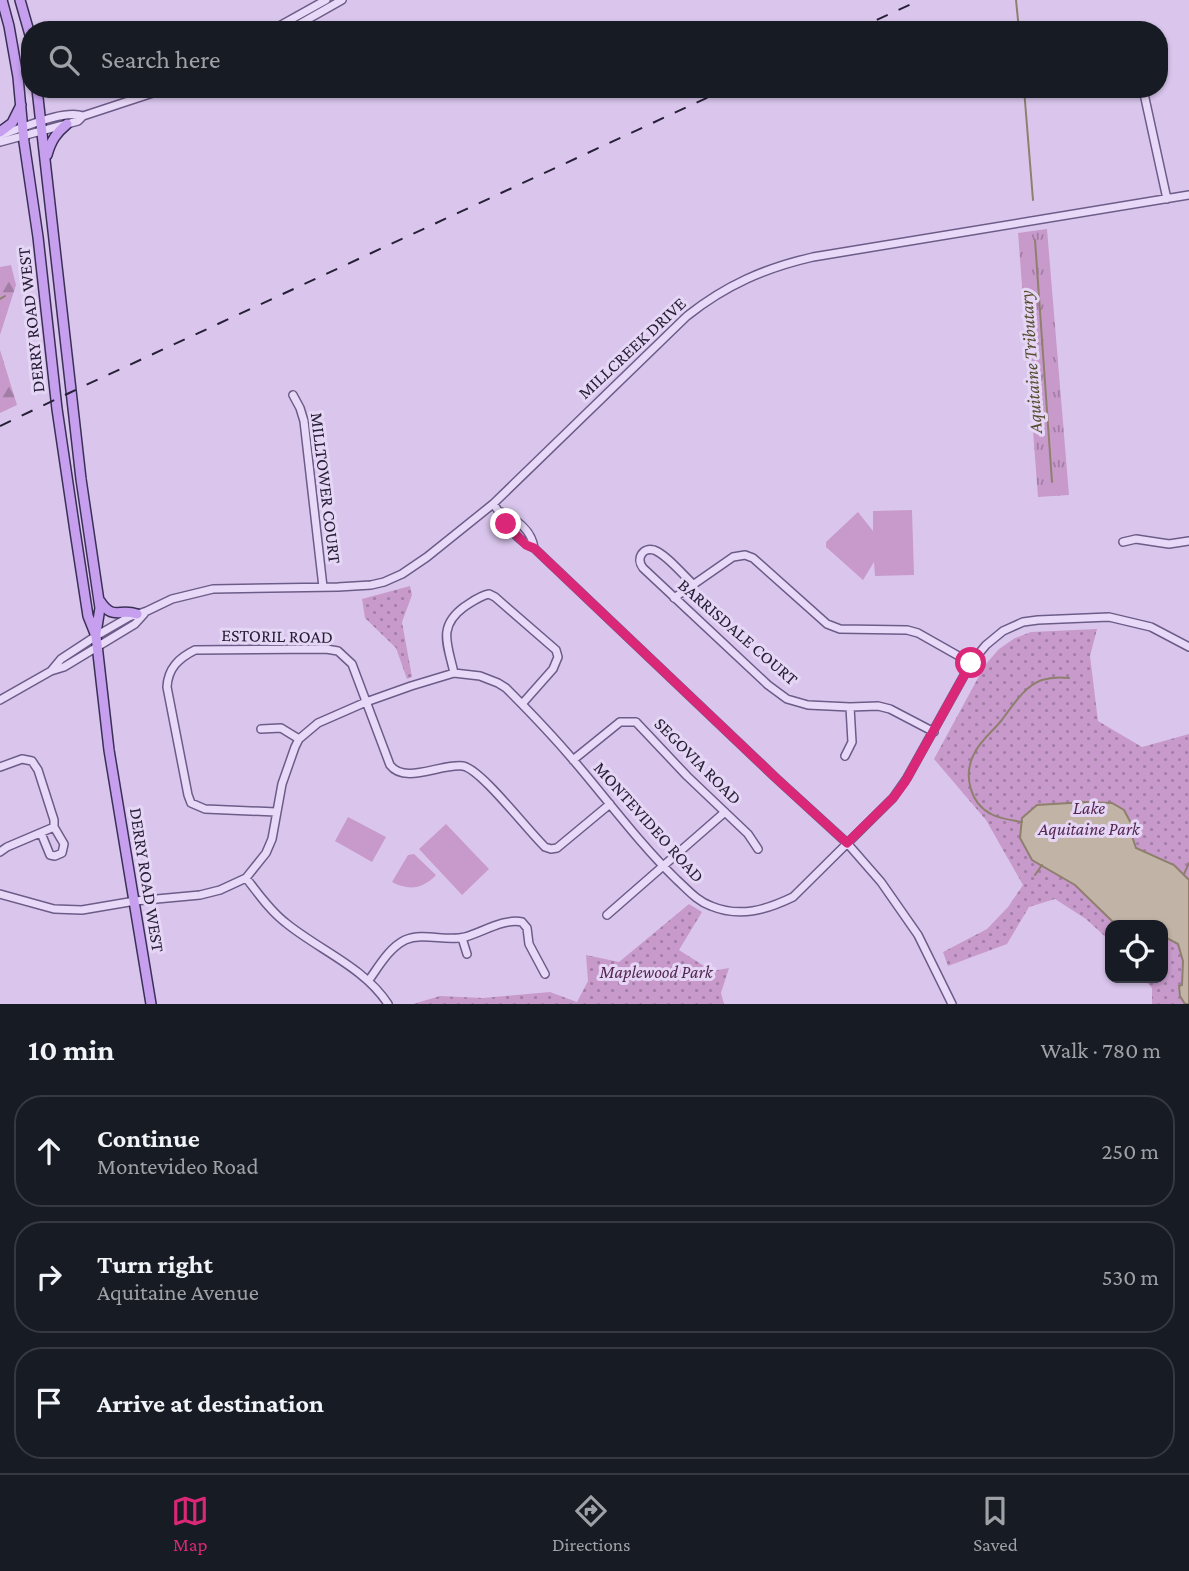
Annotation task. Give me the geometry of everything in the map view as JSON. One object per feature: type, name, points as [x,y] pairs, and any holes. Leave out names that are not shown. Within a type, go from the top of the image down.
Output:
[{"type":"main road","name":"DERRY ROAD WEST","points":[[2,0],[9,26],[21,104],[59,422],[88,616],[96,636]]},
{"type":"main road","points":[[20,0],[26,21]]},
{"type":"main road","name":"DERRY ROAD WEST","points":[[38,98],[87,526],[100,608],[96,636],[109,750],[151,1004]]},
{"type":"main road","points":[[0,133],[12,123],[21,104]]},
{"type":"main road","points":[[45,160],[50,142],[67,124]]},
{"type":"main road","points":[[99,599],[107,611],[137,614]]},
{"type":"street","points":[[288,21],[326,0]]},
{"type":"street","points":[[299,21],[314,7],[342,0]]},
{"type":"street","points":[[41,126],[78,121],[83,116],[138,98]]},
{"type":"street","points":[[1145,98],[1167,200]]},
{"type":"street","points":[[0,142],[75,113],[83,116]]},
{"type":"street","points":[[0,133],[23,131]]},
{"type":"street","name":"MILLCREEK DRIVE","points":[[51,671],[61,659],[96,636],[129,617],[172,598],[213,589],[371,585],[402,574],[493,504],[687,316],[715,296],[764,271],[813,257],[1189,195]]},
{"type":"street","name":"MILLTOWER COURT","points":[[293,395],[304,421],[323,587]]},
{"type":"street","points":[[493,504],[506,524],[526,545],[534,548],[847,843],[884,886],[918,934],[952,1004]]},
{"type":"street","points":[[1123,542],[1136,539],[1169,544],[1189,541]]},
{"type":"street","name":"BARRISDALE COURT","points":[[694,584],[663,555],[648,551],[639,558],[639,563],[674,598],[768,685],[787,699],[808,705],[878,706],[890,709],[934,732]]},
{"type":"street","points":[[674,598],[733,557],[745,555],[752,558],[827,624],[840,629],[907,630],[918,633],[971,663]]},
{"type":"street","points":[[454,673],[446,635],[447,627],[458,612],[480,596],[489,594],[556,650],[558,657],[553,669],[522,704]]},
{"type":"street","name":"MILLCREEK DRIVE","points":[[0,700],[51,671],[64,667],[135,624],[147,611]]},
{"type":"street","name":"MONTEVIDEO ROAD","points":[[299,739],[318,723],[366,702],[454,673],[472,674],[498,683],[522,704],[663,866],[693,895],[710,906],[732,912],[753,912],[775,906],[793,897],[893,798],[934,732],[971,663],[986,645],[1003,631],[1023,622],[1038,620],[1109,617],[1151,627],[1189,647]]},
{"type":"street","name":"ESTORIL ROAD","points":[[276,812],[205,809],[191,803],[167,687],[173,666],[195,650],[338,651],[352,664],[394,771],[407,774],[455,766],[469,768],[483,779],[544,846],[551,849],[557,848],[610,804]]},
{"type":"street","points":[[845,756],[852,742],[850,707]]},
{"type":"street","name":"SEGOVIA ROAD","points":[[573,760],[620,722],[636,722],[687,776],[748,834],[758,849]]},
{"type":"street","points":[[0,894],[54,909],[82,910],[135,901],[200,895],[220,890],[246,878],[266,853],[272,839],[282,784],[299,739],[281,728],[261,729]]},
{"type":"street","points":[[0,767],[22,759],[32,761],[36,765],[54,827],[64,844],[62,853],[50,855],[41,833]]},
{"type":"street","points":[[607,915],[725,812]]},
{"type":"street","points":[[0,852],[54,827]]},
{"type":"street","points":[[246,878],[284,922],[369,981],[388,1004]]},
{"type":"street","points":[[369,981],[389,953],[403,941],[417,937],[462,938],[513,920],[522,922],[527,928],[529,944],[545,974]]},
{"type":"street","points":[[462,938],[467,954]]},
{"type":"green space","points":[[1047,229],[1069,495],[1038,497],[1018,233]]},
{"type":"green space","points":[[11,265],[16,285],[0,335],[0,267]]},
{"type":"green space","points":[[0,350],[17,405],[0,413]]},
{"type":"green space","points":[[912,510],[914,575],[875,576],[874,562],[863,580],[826,547],[826,542],[858,512],[873,531],[873,511]]},
{"type":"green space","points":[[410,586],[412,595],[402,622],[412,677],[407,679],[396,648],[365,618],[362,599]]},
{"type":"green space","name":"Lake Aquitaine Park","points":[[1097,629],[1090,656],[1098,721],[1142,747],[1189,734],[1189,1004],[1152,1004],[1152,988],[1148,983],[1168,983],[1168,920],[1105,920],[1105,936],[1086,919],[1055,899],[1029,907],[1007,944],[948,966],[943,952],[987,929],[1008,907],[1023,885],[986,820],[934,759],[985,665],[999,649],[1015,638],[1031,632]]},
{"type":"green space","points":[[348,817],[386,837],[372,862],[335,841]]},
{"type":"green space","points":[[446,824],[489,869],[462,895],[419,849]]},
{"type":"green space","points":[[414,854],[436,875],[416,887],[404,887],[392,882],[408,855]]},
{"type":"green space","name":"Maplewood Park","points":[[689,904],[702,912],[679,950],[712,971],[729,968],[721,993],[724,1004],[413,1004],[440,996],[483,998],[550,992],[577,1002],[588,981],[586,955],[619,962]]},
{"type":"shaded area","points":[[1112,803],[1124,810],[1133,827],[1132,836],[1136,848],[1174,865],[1189,880],[1189,1004],[1185,1004],[1180,996],[1183,961],[1178,944],[1168,939],[1168,920],[1111,920],[1075,885],[1032,860],[1020,838],[1022,818],[1037,805]]},
{"type":"waterway","name":"Aquitaine Tributary","points":[[1016,0],[1018,21]]},
{"type":"waterway","name":"Aquitaine Tributary","points":[[1025,98],[1033,200]]},
{"type":"waterway","name":"Aquitaine Tributary","points":[[1035,240],[1052,482]]},
{"type":"waterway","points":[[0,299],[5,296]]},
{"type":"waterway","points":[[1022,822],[995,816],[978,803],[973,796],[969,779],[971,762],[979,745],[1030,687],[1045,679],[1069,678]]},
{"type":"waterway","points":[[1184,874],[1189,863]]},
{"type":"waterway","points":[[1035,875],[1042,865]]},
{"type":"railway","points":[[874,21],[920,0]]},
{"type":"railway","points":[[0,426],[707,98]]},
{"type":"route","points":[[506,524],[847,843],[893,798],[905,782],[971,663]]}]
